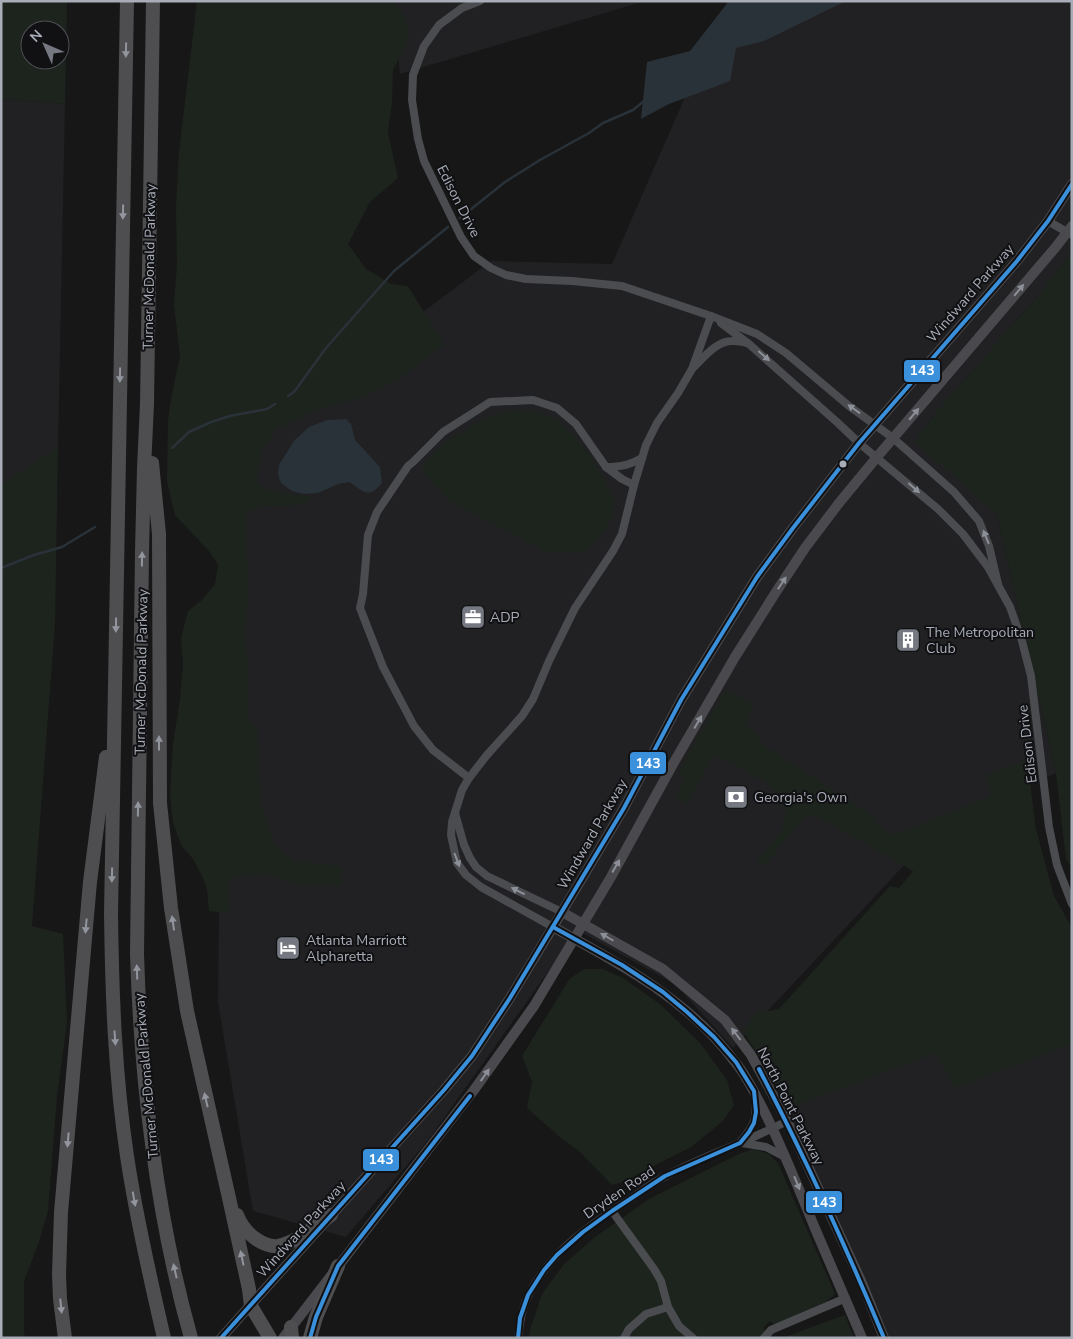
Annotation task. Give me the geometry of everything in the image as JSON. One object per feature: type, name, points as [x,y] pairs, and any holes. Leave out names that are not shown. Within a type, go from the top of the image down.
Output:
[{"type":"highway","name":"Turner McDonald Parkway","points":[[127,1],[111,914],[112,976],[114,1037],[128,1164],[148,1273],[164,1338]]},
{"type":"highway","name":"Turner McDonald Parkway","points":[[153,1],[137,899],[138,1001],[145,1090],[157,1180],[169,1248],[191,1338]]},
{"type":"highway","points":[[147,404],[159,534],[160,803],[171,908],[187,1011],[249,1289],[251,1306],[270,1338]]},
{"type":"highway","points":[[65,1338],[60,1299],[59,1252],[61,1212],[90,882],[115,686]]},
{"type":"highway","points":[[229,1198],[241,1225],[251,1236],[264,1244],[277,1246],[293,1240],[331,1215]]},
{"type":"highway","points":[[310,1338],[316,1317],[338,1266]]},
{"type":"main road","name":"Windward Parkway","points":[[221,1338],[444,1090],[466,1063],[510,998],[562,912],[624,808],[681,700],[757,577],[859,443],[1017,261],[1048,221],[1072,184]]},
{"type":"main road","points":[[288,1334],[338,1266],[480,1083],[534,1006],[730,665],[805,548],[877,457],[1070,231]]},
{"type":"main road","name":"North Point Parkway","points":[[562,912],[664,969],[725,1020],[751,1055],[787,1121],[862,1284],[884,1338]]},
{"type":"main road","name":"North Point Parkway","points":[[553,927],[622,965],[663,992],[714,1037],[736,1062],[754,1091],[786,1157],[862,1338]]},
{"type":"street","name":"Edison Drive","points":[[480,1],[462,8],[439,25],[424,46],[414,75],[412,100],[418,139],[424,161],[462,237],[474,256],[491,268],[506,275],[526,279],[622,286],[711,316],[757,334],[786,353],[849,406],[893,438],[954,492],[979,521],[989,546],[998,584]]},
{"type":"street","points":[[1048,221],[1070,231]]},
{"type":"street","name":"Edison Drive","points":[[711,316],[749,344],[859,443],[938,509],[963,534],[988,567],[1010,607],[1022,641],[1031,676],[1049,827],[1057,865],[1072,904]]},
{"type":"street","points":[[553,927],[481,887],[466,875],[457,864],[454,853],[451,835],[452,822],[462,790],[469,778],[522,716],[533,699],[575,608],[613,551],[622,534],[646,445],[657,423],[692,369],[711,316]]},
{"type":"street","points":[[692,369],[721,343],[733,340],[749,344]]},
{"type":"street","points":[[469,778],[433,750],[414,726],[383,667],[360,608],[368,535],[377,512],[408,466],[443,432],[490,402],[533,400],[557,408],[576,424],[606,467],[622,479],[634,484]]},
{"type":"street","points":[[606,467],[619,467],[642,458]]},
{"type":"street","points":[[455,813],[464,844],[476,867],[487,876],[562,912]]},
{"type":"street","points":[[740,1143],[750,1132],[754,1123],[756,1112],[754,1091]]},
{"type":"street","name":"Dryden Road","points":[[518,1338],[520,1318],[528,1295],[544,1270],[568,1244],[612,1210],[665,1176],[773,1129],[787,1121]]},
{"type":"street","points":[[740,1143],[766,1147],[786,1157]]},
{"type":"street","points":[[612,1210],[661,1281],[668,1307],[679,1326],[693,1338]]},
{"type":"street","points":[[764,1338],[770,1330],[846,1298]]},
{"type":"street","points":[[624,1338],[629,1329],[646,1314],[668,1307]]},
{"type":"shaded area","points":[[1,1],[67,1],[67,20],[20,20],[20,70],[66,70],[65,104],[1,99]]},
{"type":"shaded area","points":[[197,1],[393,1],[406,19],[409,39],[393,70],[392,102],[388,133],[398,178],[370,202],[348,244],[366,269],[391,284],[408,286],[444,345],[399,379],[363,397],[314,411],[276,429],[262,451],[256,482],[268,490],[308,496],[312,499],[301,504],[260,507],[246,515],[248,599],[245,635],[248,665],[248,715],[257,729],[261,805],[274,843],[283,853],[296,861],[341,866],[342,886],[300,885],[270,875],[234,876],[229,882],[230,913],[209,911],[207,890],[203,878],[193,859],[181,845],[173,823],[170,795],[173,744],[183,665],[181,638],[188,611],[202,600],[215,584],[218,565],[209,551],[175,515],[167,482],[168,420],[180,356],[174,305],[177,265],[176,206],[179,152]]},
{"type":"shaded area","points":[[392,1],[645,1],[400,74]]},
{"type":"shaded area","points":[[727,1],[1072,1],[1072,252],[1042,291],[932,417],[916,441],[997,515],[1056,773],[898,844],[908,861],[733,1048],[675,984],[575,929],[553,965],[429,1139],[346,1237],[253,1211],[218,1002],[225,388],[343,372],[491,261],[612,264]]},
{"type":"shaded area","points":[[729,1],[846,1],[764,41],[736,48],[730,81],[669,104],[641,119],[647,62],[690,51]]},
{"type":"shaded area","points":[[1,99],[65,104],[58,447],[1,485]]},
{"type":"shaded area","points":[[1072,252],[1072,868],[1066,859],[1056,773],[997,515],[915,442],[932,417],[1042,291]]},
{"type":"shaded area","points":[[513,410],[539,412],[558,420],[574,435],[591,456],[615,499],[613,517],[600,538],[588,549],[574,553],[544,552],[450,502],[423,473],[423,464],[438,447],[481,420]]},
{"type":"shaded area","points":[[346,419],[351,424],[355,440],[380,467],[382,483],[377,488],[366,492],[349,482],[338,484],[318,493],[304,494],[292,491],[281,483],[278,474],[279,465],[294,441],[309,427],[327,420]]},
{"type":"shaded area","points":[[58,447],[55,624],[32,926],[63,934],[67,1022],[57,1097],[48,1211],[39,1242],[24,1281],[25,1338],[1,1338],[1,485]]},
{"type":"shaded area","points":[[726,690],[754,704],[746,723],[766,747],[875,817],[877,825],[894,835],[991,796],[987,775],[1027,759],[1036,829],[1054,896],[1072,928],[1072,1044],[955,1088],[936,1053],[790,1108],[743,1031],[756,1013],[779,1009],[890,886],[899,888],[913,871],[815,815],[803,819],[764,866],[757,861],[783,829],[786,812],[768,784],[724,759],[713,757],[686,806],[677,797],[685,778],[679,770]]},
{"type":"shaded area","points":[[585,969],[603,969],[623,978],[661,1005],[700,1043],[727,1080],[734,1105],[723,1121],[691,1147],[626,1181],[612,1185],[580,1152],[527,1108],[532,1082],[522,1056],[570,978]]},
{"type":"shaded area","points":[[1072,985],[1072,1338],[888,1338],[778,1106]]},
{"type":"shaded area","points":[[754,1149],[769,1154],[778,1163],[835,1294],[826,1302],[775,1325],[770,1321],[764,1327],[765,1333],[761,1338],[529,1338],[542,1294],[564,1264],[595,1237],[649,1199],[741,1153]]},
{"type":"shaded area","points":[[845,1315],[854,1338],[785,1338],[790,1335]]},
{"type":"waterway","points":[[460,218],[505,182],[603,123],[633,110],[644,101]]},
{"type":"waterway","points":[[288,396],[294,392],[326,348],[394,271],[448,227]]},
{"type":"waterway","points":[[172,448],[189,432],[211,422],[230,416],[267,409],[275,404]]},
{"type":"waterway","points":[[1,568],[34,555],[62,547],[95,527]]},
{"type":"transit line","name":"143","points":[[221,1338],[444,1090],[472,1056],[510,998],[624,808],[681,700],[757,577],[859,443],[1017,261],[1048,221],[1072,184]]},
{"type":"transit line","name":"143","points":[[518,1338],[520,1318],[528,1295],[544,1270],[557,1255],[583,1232],[665,1176],[740,1143],[754,1123],[756,1112],[754,1091],[736,1062],[714,1037],[687,1012],[663,992],[622,965],[553,927]]},
{"type":"transit line","name":"143","points":[[759,1069],[793,1135],[884,1338]]},
{"type":"transit line","name":"143","points":[[310,1338],[316,1317],[338,1266],[470,1096]]},
{"type":"place","name":"ADP","points":[[473,617]]},
{"type":"place","name":"The Metropolitan Club","points":[[908,640]]},
{"type":"place","name":"Georgia's Own","points":[[736,797]]},
{"type":"place","name":"Atlanta Marriott Alpharetta","points":[[288,948]]}]
